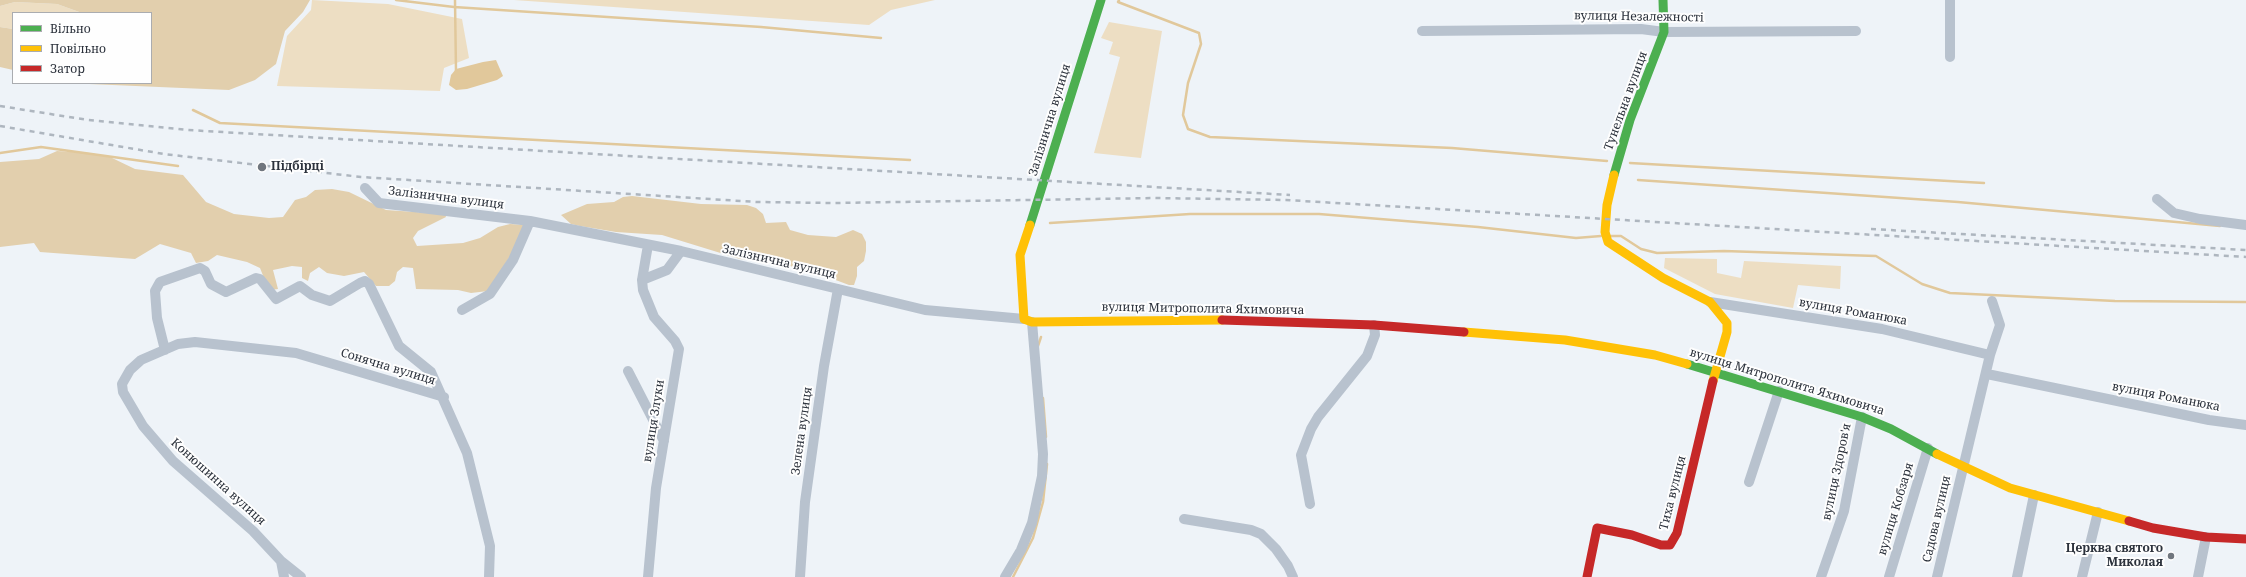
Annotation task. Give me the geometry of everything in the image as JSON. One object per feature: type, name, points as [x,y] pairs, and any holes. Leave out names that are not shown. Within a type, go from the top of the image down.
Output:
[{"type":"street","name":"Залізнична вулиця","points":[[1005,577],[1021,550],[1032,523],[1042,476],[1043,454],[1020,255],[1051,164],[1101,0]]},
{"type":"street","name":"Тунельна вулиця","points":[[1608,242],[1605,232],[1606,210],[1630,120],[1664,32],[1663,0]]},
{"type":"street","points":[[1950,0],[1950,57]]},
{"type":"street","name":"вулиця Незалежності","points":[[1422,31],[1641,29],[1664,32],[1856,31]]},
{"type":"street","name":"Залізнична вулиця","points":[[365,188],[379,202],[530,221],[681,252],[924,310],[1028,320]]},
{"type":"street","points":[[2157,199],[2174,213],[2200,219],[2246,225]]},
{"type":"street","points":[[462,310],[490,294],[513,260],[530,221]]},
{"type":"street","name":"вулиця Романюка","points":[[1608,242],[1663,278],[1710,302],[1882,329],[1990,355]]},
{"type":"street","name":"вулиця Злуки","points":[[648,245],[642,280],[643,290],[654,317],[675,341],[679,350],[656,488],[648,577]]},
{"type":"street","points":[[642,280],[667,270],[681,252]]},
{"type":"street","points":[[165,350],[157,318],[155,291],[160,282],[200,268],[205,271],[211,284],[226,292],[256,278],[260,279],[276,299],[300,286],[312,294],[330,301],[365,282],[369,284],[399,346],[431,372],[444,397]]},
{"type":"street","name":"Зелена вулиця","points":[[800,577],[805,502],[824,366],[838,289]]},
{"type":"street","points":[[1962,467],[1987,374],[1990,355],[2000,325],[1992,301]]},
{"type":"street","name":"вулиця Романюка","points":[[1710,302],[1727,323],[1725,346],[1716,372]]},
{"type":"street","name":"вулиця Митрополита Яхимовича","points":[[1028,320],[1218,320],[1374,325],[1572,341],[1655,355],[1716,372],[1862,417],[1928,448],[1962,467],[2010,488],[2153,528],[2206,537],[2246,539]]},
{"type":"street","points":[[1310,504],[1301,455],[1318,417],[1367,356],[1375,335],[1374,325]]},
{"type":"street","name":"Сонячна вулиця","points":[[165,350],[178,344],[195,342],[296,353],[368,373],[444,397],[468,453],[490,546],[489,577]]},
{"type":"street","name":"Конюшинна вулиця","points":[[165,350],[141,360],[130,370],[122,384],[123,392],[143,426],[173,461],[253,531],[281,561],[301,577]]},
{"type":"street","points":[[628,371],[664,441]]},
{"type":"street","name":"Тиха вулиця","points":[[1587,577],[1595,530],[1597,528],[1632,535],[1661,545],[1670,545],[1677,533],[1716,372]]},
{"type":"street","name":"вулиця Романюка","points":[[1987,374],[2208,420],[2246,425]]},
{"type":"street","points":[[1749,482],[1779,391]]},
{"type":"street","name":"вулиця Здоров'я","points":[[1821,577],[1844,511],[1862,417]]},
{"type":"street","name":"вулиця Кобзаря","points":[[1889,577],[1928,448]]},
{"type":"street","name":"Садова вулиця","points":[[1937,577],[1962,467]]},
{"type":"street","points":[[2017,577],[2034,494]]},
{"type":"street","points":[[2082,577],[2098,512]]},
{"type":"street","points":[[1184,519],[1251,530],[1261,534],[1276,549],[1288,566],[1293,577]]},
{"type":"street","points":[[2198,577],[2206,537]]},
{"type":"street","points":[[281,561],[284,577]]},
{"type":"shaded area","points":[[0,0],[310,0],[303,12],[285,31],[276,64],[255,80],[229,90],[89,84],[152,84],[152,12],[79,12],[57,4],[15,2],[0,6]]},
{"type":"shaded area","points":[[312,0],[388,4],[462,19],[469,58],[444,68],[440,91],[277,86],[287,36],[311,10]]},
{"type":"shaded area","points":[[514,0],[935,0],[891,10],[869,25]]},
{"type":"shaded area","points":[[15,2],[57,4],[79,12],[12,12],[12,29],[0,27],[0,6]]},
{"type":"shaded area","points":[[1109,22],[1162,31],[1141,158],[1094,153],[1120,57],[1109,54],[1113,42],[1101,38]]},
{"type":"shaded area","points":[[0,27],[12,29],[12,70],[0,67]]},
{"type":"shaded area","points":[[496,60],[503,76],[497,80],[467,89],[456,90],[449,85],[451,75],[456,69]]},
{"type":"shaded area","points":[[57,151],[91,153],[110,157],[135,169],[183,175],[206,202],[234,214],[269,218],[283,217],[295,200],[306,197],[315,190],[332,189],[349,192],[386,210],[445,214],[446,217],[418,231],[413,238],[417,246],[463,243],[480,238],[498,227],[510,224],[526,225],[522,237],[488,291],[471,293],[458,290],[416,289],[413,268],[403,267],[397,272],[395,281],[389,286],[376,286],[364,272],[344,276],[327,273],[319,267],[310,273],[308,281],[302,278],[302,267],[292,266],[273,270],[278,289],[271,290],[266,283],[260,268],[247,262],[217,255],[208,261],[196,263],[191,253],[160,244],[135,259],[40,252],[34,243],[0,247],[0,162],[39,159]]},
{"type":"shaded area","points":[[632,196],[701,204],[747,205],[756,208],[763,214],[766,223],[786,222],[790,230],[808,235],[836,237],[853,230],[862,234],[866,242],[864,261],[857,267],[857,276],[854,285],[849,285],[825,276],[814,267],[806,271],[777,262],[740,259],[662,235],[616,232],[571,224],[561,215],[587,204],[614,202],[623,197]]},
{"type":"shaded area","points":[[1665,258],[1717,259],[1717,273],[1741,278],[1744,261],[1841,266],[1840,289],[1798,285],[1793,308],[1715,294],[1664,268]]},
{"type":"waterway","points":[[396,0],[454,7],[761,27],[881,38]]},
{"type":"waterway","points":[[455,0],[456,72]]},
{"type":"waterway","points":[[1119,0],[1118,2],[1199,33],[1201,44],[1188,83],[1183,115],[1188,129],[1210,137],[1452,148],[1607,161]]},
{"type":"waterway","points":[[193,110],[220,123],[910,160]]},
{"type":"waterway","points":[[0,153],[41,147],[178,166]]},
{"type":"waterway","points":[[1630,163],[1984,183]]},
{"type":"waterway","points":[[1638,180],[1958,202],[2220,226]]},
{"type":"waterway","points":[[1050,223],[1190,214],[1319,214],[1478,227],[1576,238],[1601,236]]},
{"type":"waterway","points":[[1610,236],[1621,236],[1641,249],[1657,253],[1724,251],[1876,256],[1922,284],[1950,293],[2115,301],[2246,302]]},
{"type":"waterway","points":[[1038,346],[1041,337]]},
{"type":"waterway","points":[[1043,398],[1046,437]]},
{"type":"waterway","points":[[1013,577],[1033,538],[1043,502],[1047,464]]},
{"type":"railway","points":[[0,106],[88,120],[188,130],[1290,195]]},
{"type":"railway","points":[[0,126],[164,154],[361,177],[757,202],[834,203],[1155,198],[1286,200],[2246,257]]},
{"type":"railway","points":[[1871,229],[2246,250]]},
{"type":"traffic: fast","points":[[1030,225],[1101,0]]},
{"type":"traffic: fast","points":[[1614,175],[1630,120],[1664,32],[1663,0]]},
{"type":"traffic: fast","points":[[1687,364],[1862,417],[1891,429],[1937,454]]},
{"type":"traffic: slow","points":[[1614,175],[1607,205],[1605,232],[1608,242],[1663,278],[1710,302],[1727,323],[1727,332],[1713,381]]},
{"type":"traffic: slow","points":[[1030,225],[1020,255],[1024,319],[1032,322],[1222,320]]},
{"type":"traffic: slow","points":[[1464,332],[1565,340],[1655,355],[1687,364]]},
{"type":"traffic: slow","points":[[1937,454],[2010,488],[2129,521]]},
{"type":"traffic: jam","points":[[1222,320],[1374,325],[1464,332]]},
{"type":"traffic: jam","points":[[1587,577],[1597,528],[1632,535],[1661,545],[1670,545],[1677,533],[1713,381]]},
{"type":"traffic: jam","points":[[2129,521],[2153,528],[2206,537],[2246,539]]},
{"type":"place","name":"Підбірці","points":[[262,167]]},
{"type":"place","name":"Церква святого Миколая","points":[[2171,556]]}]
